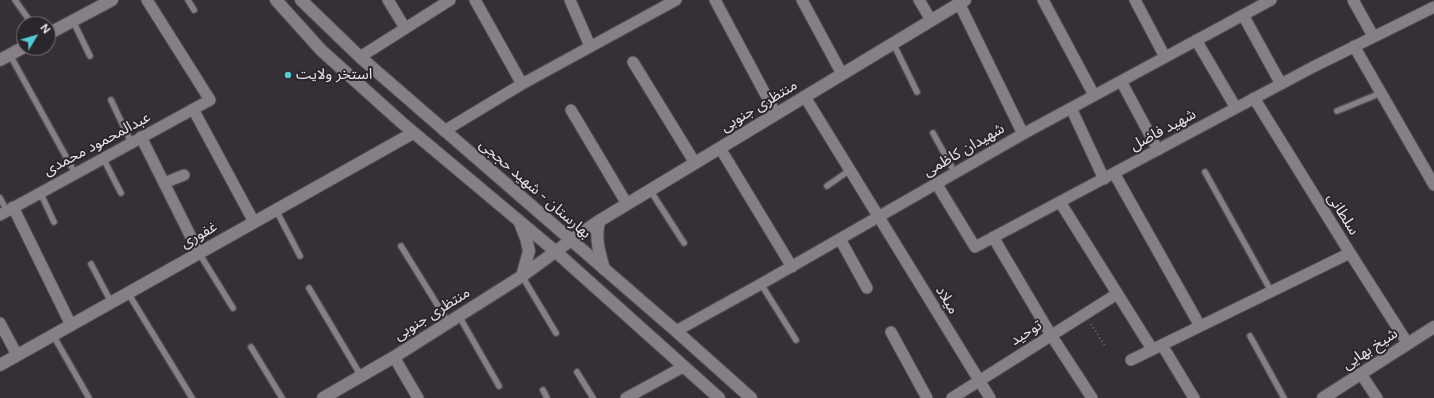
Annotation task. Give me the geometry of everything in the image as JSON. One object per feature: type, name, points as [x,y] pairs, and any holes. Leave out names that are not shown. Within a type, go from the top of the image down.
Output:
[{"type":"main road","points":[[56,30],[112,0]]},
{"type":"main road","points":[[276,0],[321,50],[413,133],[555,251],[719,398]]},
{"type":"main road","name":"بهارستان - شهید حججی","points":[[302,0],[360,57],[751,398]]},
{"type":"main road","name":"منتظری جنوبی","points":[[322,398],[394,357],[522,276],[599,221],[962,2]]},
{"type":"main road","points":[[5,57],[16,51]]},
{"type":"main road","name":"غفوری","points":[[0,365],[413,133]]},
{"type":"main road","points":[[599,221],[596,233],[597,245],[604,269]]},
{"type":"main road","points":[[520,223],[529,251],[522,276]]},
{"type":"main road","name":"شیخ بهایی","points":[[1323,398],[1434,328]]},
{"type":"street","name":"عبدالمحمود محمدی","points":[[7,211],[210,100],[147,0]]},
{"type":"street","points":[[388,0],[405,28]]},
{"type":"street","points":[[360,57],[450,0]]},
{"type":"street","points":[[476,0],[522,84]]},
{"type":"street","points":[[570,0],[590,46]]},
{"type":"street","points":[[444,131],[522,84],[676,0]]},
{"type":"street","points":[[714,0],[776,114]]},
{"type":"street","points":[[802,0],[842,74]]},
{"type":"street","points":[[919,0],[932,20]]},
{"type":"street","points":[[1043,0],[1094,95]]},
{"type":"street","points":[[1135,0],[1165,57]]},
{"type":"street","name":"شهیدان کاظمی","points":[[676,331],[792,267],[1023,134],[1243,15],[1254,4],[1270,0]]},
{"type":"street","points":[[1353,0],[1373,36]]},
{"type":"street","points":[[962,2],[1023,134]]},
{"type":"street","name":"شهید فاضل","points":[[936,183],[975,247],[1254,98],[1373,36],[1434,7]]},
{"type":"street","points":[[1243,15],[1281,84]]},
{"type":"street","points":[[1196,40],[1236,108]]},
{"type":"street","points":[[1354,46],[1434,185]]},
{"type":"street","points":[[633,62],[695,163]]},
{"type":"street","points":[[1121,81],[1158,150]]},
{"type":"street","name":"میلاد","points":[[805,96],[990,398]]},
{"type":"street","name":"سلطانی","points":[[1254,98],[1408,344]]},
{"type":"street","points":[[1071,108],[1104,178]]},
{"type":"street","points":[[193,109],[254,222]]},
{"type":"street","points":[[571,110],[627,204]]},
{"type":"street","points":[[141,137],[199,253]]},
{"type":"street","points":[[720,148],[792,267]]},
{"type":"street","points":[[1114,173],[1200,326]]},
{"type":"street","points":[[164,183],[184,175]]},
{"type":"street","points":[[1060,202],[1117,294],[1194,398]]},
{"type":"street","points":[[7,211],[71,325]]},
{"type":"street","points":[[993,237],[1051,335],[1092,398]]},
{"type":"street","points":[[840,239],[868,288]]},
{"type":"street","points":[[1131,360],[1350,253]]},
{"type":"street","name":"توحید","points":[[952,398],[1117,294]]},
{"type":"street","points":[[0,323],[17,356]]},
{"type":"street","points":[[891,332],[928,398]]},
{"type":"street","points":[[394,357],[418,398]]},
{"type":"street","points":[[626,398],[683,367]]},
{"type":"street","points":[[1361,374],[1377,398]]},
{"type":"lane","points":[[15,0],[26,16]]},
{"type":"lane","points":[[188,0],[194,10]]},
{"type":"lane","points":[[73,21],[90,56]]},
{"type":"lane","points":[[893,44],[917,92]]},
{"type":"lane","points":[[5,57],[75,173]]},
{"type":"lane","points":[[1337,111],[1382,93]]},
{"type":"lane","points":[[111,100],[131,142]]},
{"type":"lane","points":[[933,133],[954,173]]},
{"type":"lane","points":[[103,158],[121,193]]},
{"type":"lane","points":[[827,186],[850,170]]},
{"type":"lane","points":[[1205,172],[1271,291]]},
{"type":"lane","points":[[650,190],[684,243]]},
{"type":"lane","points":[[40,192],[54,222]]},
{"type":"lane","points":[[0,198],[7,211]]},
{"type":"lane","points":[[276,210],[300,256]]},
{"type":"lane","points":[[401,246],[448,322]]},
{"type":"lane","points":[[199,253],[233,308]]},
{"type":"lane","points":[[91,264],[111,302]]},
{"type":"lane","points":[[522,276],[556,332]]},
{"type":"lane","points":[[761,284],[796,340]]},
{"type":"lane","points":[[309,288],[361,376]]},
{"type":"lane","points":[[128,293],[192,398]]},
{"type":"lane","points":[[459,316],[499,386]]},
{"type":"lane","points":[[53,335],[90,398]]},
{"type":"lane","points":[[1250,336],[1284,398]]},
{"type":"lane","points":[[251,347],[282,398]]},
{"type":"lane","points":[[577,372],[593,398]]},
{"type":"lane","points":[[543,390],[547,398]]},
{"type":"path","points":[[1085,314],[1105,346]]},
{"type":"place","name":"استخر ولایت","points":[[288,75]]}]
